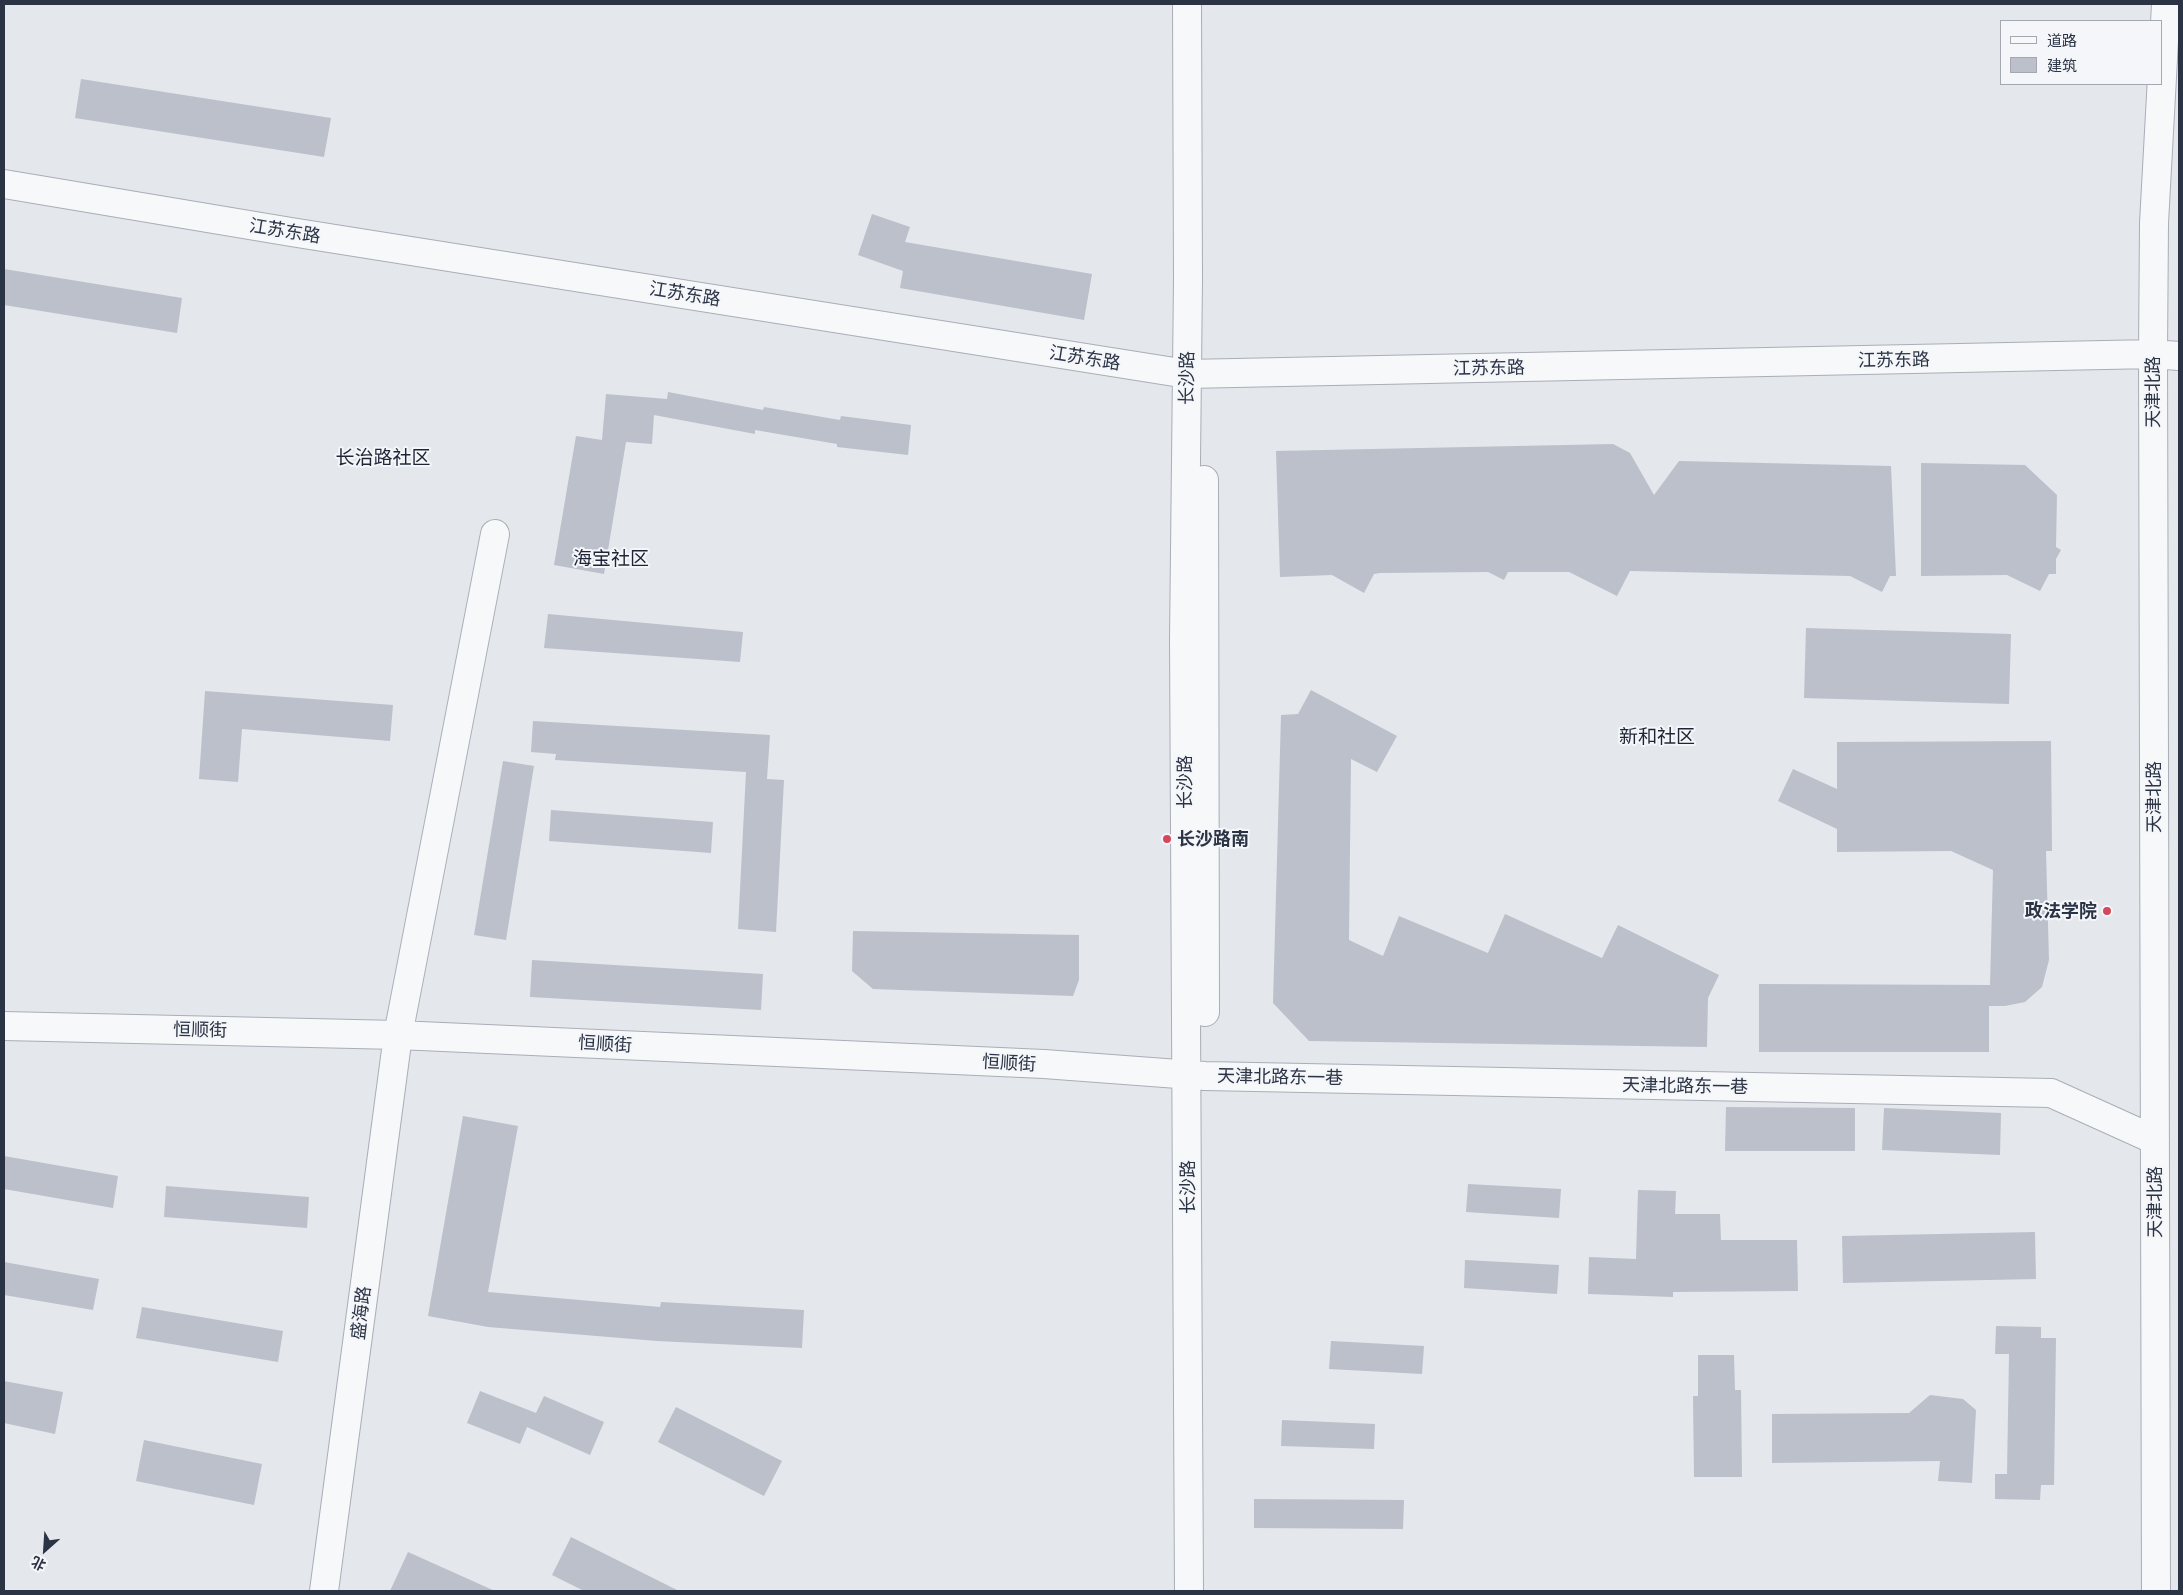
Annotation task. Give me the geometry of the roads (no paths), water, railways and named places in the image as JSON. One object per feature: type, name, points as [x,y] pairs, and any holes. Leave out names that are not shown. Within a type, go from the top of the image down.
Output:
[{"type":"street","name":"长沙路","points":[[1187,4],[1188,280],[1195,374]]},
{"type":"street","name":"长沙路","points":[[1189,1591],[1196,1075],[1195,374],[1203,4]]},
{"type":"street","name":"天津北路","points":[[2163,59],[2166,4]]},
{"type":"street","name":"天津北路","points":[[2156,1591],[2153,354],[2154,223],[2162,85]]},
{"type":"street","name":"江苏东路","points":[[4,184],[291,232],[1195,374],[2153,354],[2179,356]]},
{"type":"street","name":"盛海路","points":[[324,1591],[398,1035],[495,534]]},
{"type":"street","name":"恒顺街","points":[[4,1026],[398,1035],[1034,1064],[1196,1075]]},
{"type":"street","name":"长沙路","points":[[1196,1075],[1206,1591]]},
{"type":"street","name":"天津北路东一巷","points":[[1196,1075],[2051,1093],[2154,1140]]},
{"type":"place","name":"长沙路南","points":[[1167,839]]},
{"type":"place","name":"政法学院","points":[[2107,911]]},
{"type":"district","name":"长治路社区","points":[[383,458]]},
{"type":"district","name":"海宝社区","points":[[611,559]]},
{"type":"district","name":"新和社区","points":[[1657,737]]}]
